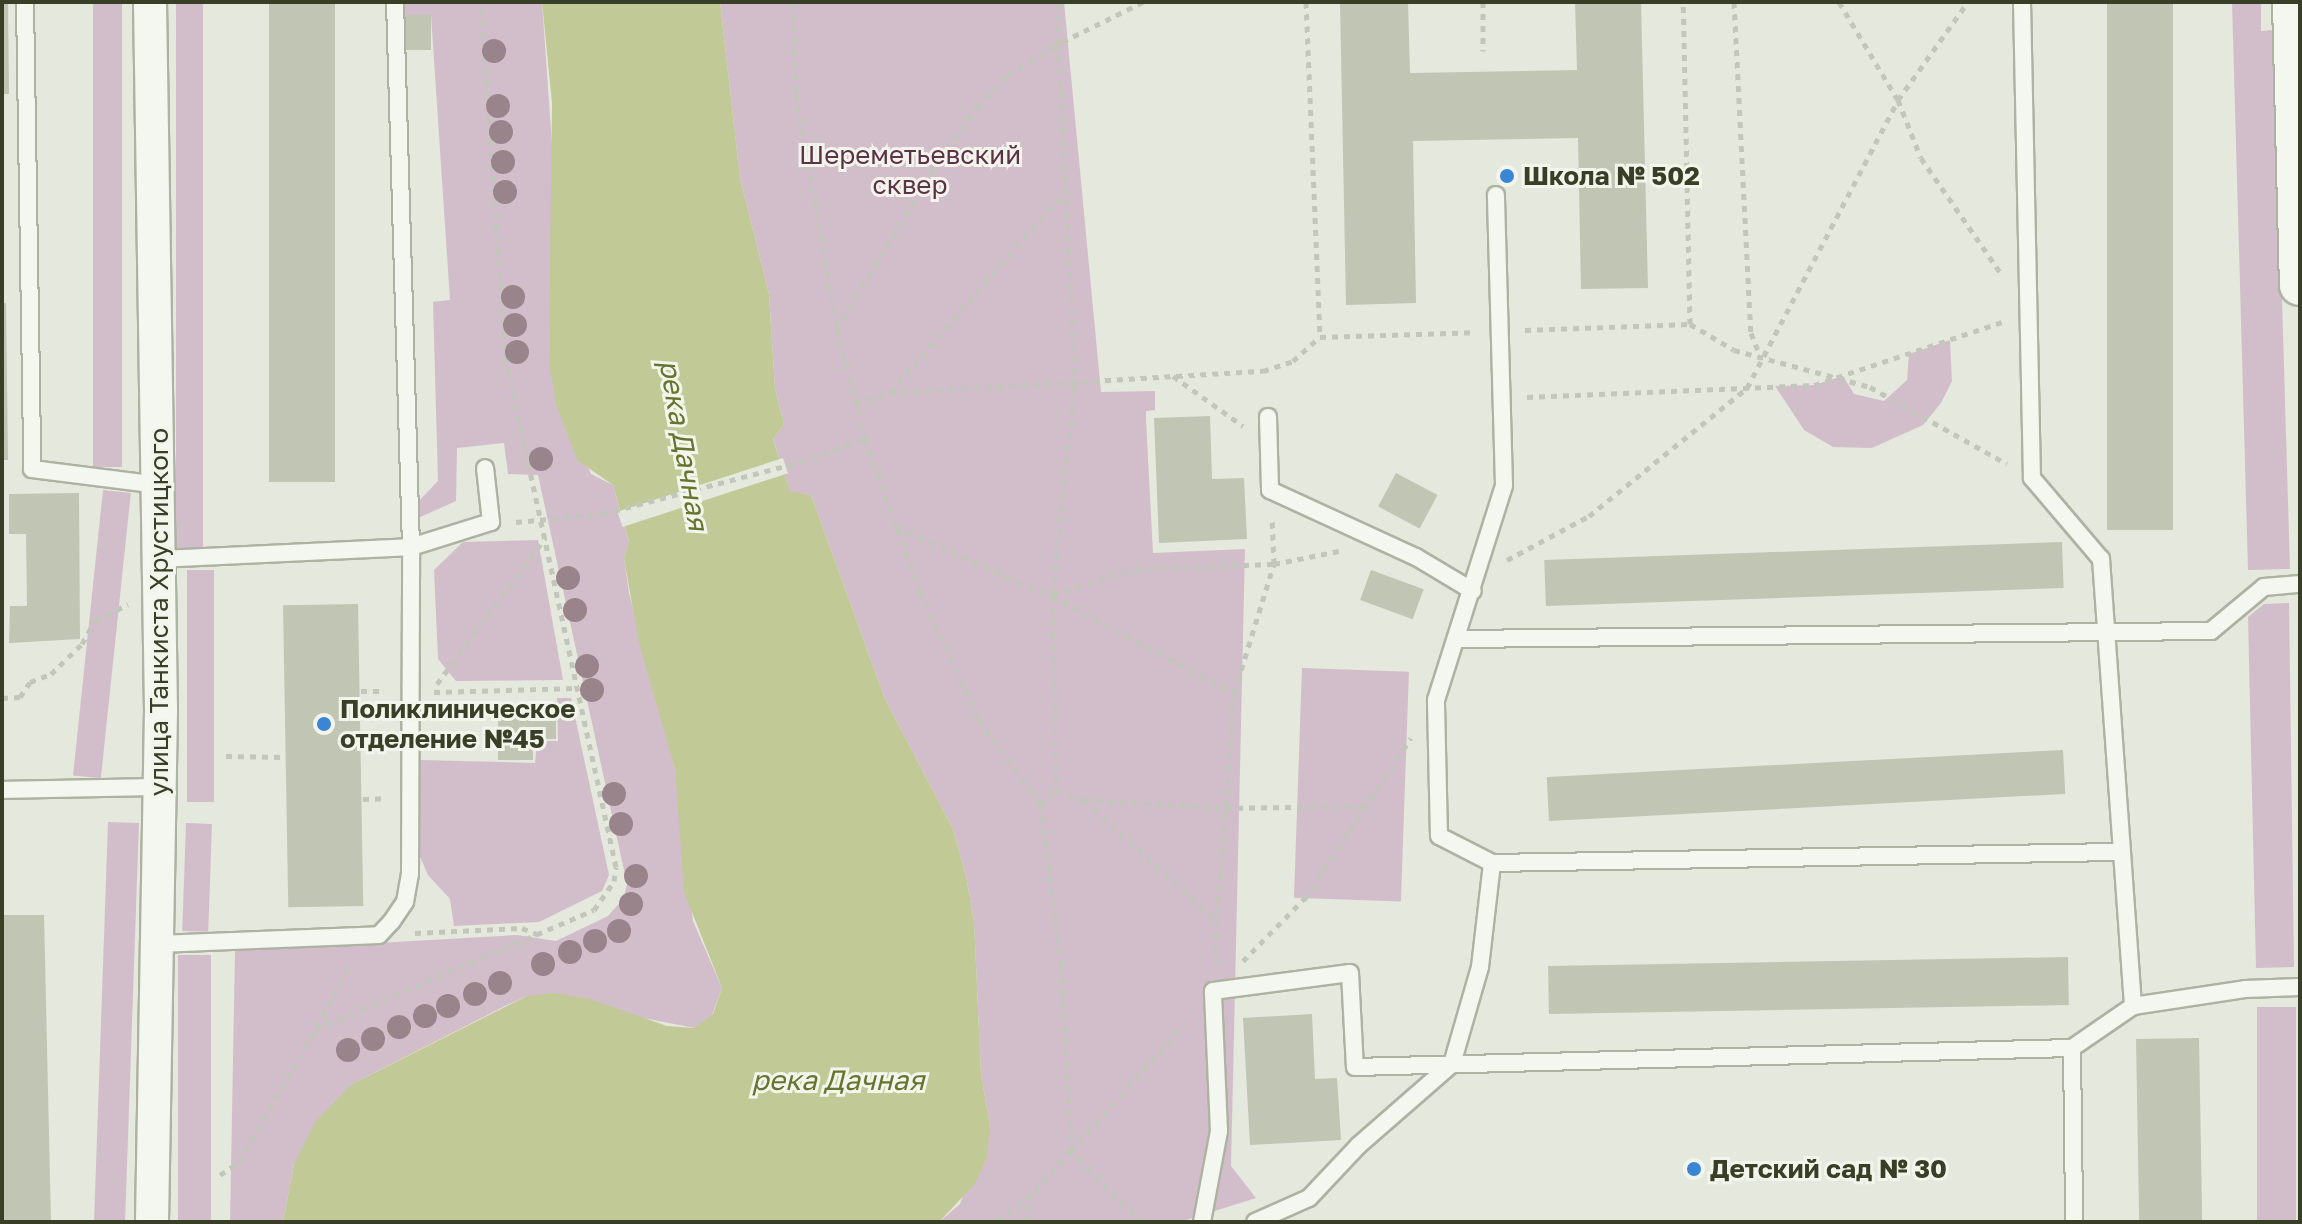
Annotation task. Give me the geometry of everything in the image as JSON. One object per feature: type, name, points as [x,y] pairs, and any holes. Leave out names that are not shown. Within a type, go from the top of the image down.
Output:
[{"type":"street","name":"улица Танкиста Хрустицкого","points":[[150,2],[161,787],[152,1222]]},
{"type":"street","points":[[2293,2],[2300,285]]},
{"type":"lane","points":[[25,2],[32,469],[159,485]]},
{"type":"lane","points":[[158,944],[379,935],[405,902],[410,874],[411,547],[395,2]]},
{"type":"lane","points":[[2022,2],[2032,478],[2101,559],[2119,852],[2133,1006]]},
{"type":"lane","points":[[1496,195],[1504,485],[1458,639],[1436,700],[1439,836],[1492,863],[2119,852]]},
{"type":"lane","points":[[1268,417],[1270,490],[1474,585]]},
{"type":"lane","points":[[160,570],[411,547],[491,522],[485,468]]},
{"type":"lane","points":[[1458,639],[2106,635],[2211,631],[2264,587],[2300,584]]},
{"type":"lane","points":[[2,790],[161,787]]},
{"type":"lane","points":[[1255,1222],[1309,1198],[1359,1145],[1452,1064],[1480,967],[1492,863]]},
{"type":"lane","points":[[1202,1222],[1219,1131],[1213,991],[1350,973],[1355,1067],[2072,1048],[2133,1006],[2245,989],[2300,987]]},
{"type":"lane","points":[[2072,1048],[2074,1222]]},
{"type":"path","points":[[316,1029],[540,936],[594,910],[614,881],[616,867],[506,361],[481,2]]},
{"type":"path","points":[[793,2],[796,94],[837,329],[865,439],[896,527],[979,720],[1041,805],[1061,966],[1071,1151],[1142,1222]]},
{"type":"path","points":[[1041,805],[1056,790],[1052,596],[1075,385],[1062,193],[1059,2]]},
{"type":"path","points":[[837,329],[933,169],[977,107],[1008,75],[1058,44],[1143,2]]},
{"type":"path","points":[[1306,2],[1320,337]]},
{"type":"path","points":[[1483,2],[1483,51]]},
{"type":"path","points":[[1683,2],[1690,324]]},
{"type":"path","points":[[1734,2],[1751,333],[1761,356]]},
{"type":"path","points":[[1502,398],[1814,385],[2029,313],[1921,158],[1898,100],[1839,2]]},
{"type":"path","points":[[1474,585],[1589,516],[1747,388],[1761,356],[1898,100],[1968,2]]},
{"type":"path","points":[[889,393],[1062,193]]},
{"type":"path","points":[[855,403],[889,393],[1075,385],[1172,375],[1263,371],[1293,361],[1320,337],[1690,324],[1734,350],[1843,376],[2032,478]]},
{"type":"path","points":[[1172,375],[1270,445]]},
{"type":"path","points":[[491,522],[541,522],[602,514],[800,462],[865,439]]},
{"type":"path","points":[[1213,991],[1234,693],[1274,564],[1270,490]]},
{"type":"path","points":[[896,527],[1052,596],[1234,693]]},
{"type":"path","points":[[545,538],[432,692],[576,688]]},
{"type":"path","points":[[1052,596],[1135,569],[1274,564],[1383,543]]},
{"type":"path","points":[[2,698],[20,697],[30,682],[51,674],[82,644],[95,621],[160,570]]},
{"type":"path","points":[[996,1222],[1031,1195],[1213,991],[1305,898],[1436,700]]},
{"type":"path","points":[[226,756],[286,757]]},
{"type":"path","points":[[1056,790],[1084,800],[1225,808],[1366,806]]},
{"type":"path","points":[[1084,800],[1216,921]]},
{"type":"path","points":[[454,931],[522,928],[540,936]]},
{"type":"path","points":[[220,1175],[239,1162],[316,1029],[365,936]]},
{"type":"path","points":[[1026,1222],[1031,1195]]},
{"type":"green space","points":[[93,2],[122,2],[122,467],[93,467]]},
{"type":"green space","points":[[176,2],[203,2],[203,549],[176,549]]},
{"type":"green space","points":[[403,2],[542,2],[554,173],[549,362],[591,474],[613,485],[629,542],[624,559],[629,593],[675,769],[693,921],[722,988],[712,1015],[695,1028],[527,996],[505,1006],[352,1084],[294,1164],[283,1222],[230,1222],[235,951],[517,935],[556,941],[608,916],[624,898],[627,884],[538,475],[508,474],[504,443],[457,448],[456,501],[416,519],[417,503],[438,481],[433,302],[450,300],[431,15],[403,15]]},
{"type":"green space","name":"Шереметьевский сквер","points":[[720,2],[1064,2],[1101,392],[1155,391],[1155,410],[1146,411],[1153,553],[1245,549],[1231,1166],[1256,1198],[1180,1222],[939,1222],[960,1204],[990,1126],[981,1074],[974,921],[966,876],[953,829],[885,699],[811,495],[790,492],[773,438],[784,424],[775,389],[769,294],[740,178]]},
{"type":"green space","points":[[2232,2],[2261,2],[2261,31],[2274,30],[2290,569],[2248,570]]},
{"type":"green space","points":[[1950,340],[1952,381],[1941,403],[1923,425],[1872,448],[1833,447],[1804,430],[1775,386],[1814,385],[1843,376],[1854,394],[1884,401],[1907,380],[1909,354]]},
{"type":"green space","points":[[103,490],[131,493],[101,778],[73,775]]},
{"type":"green space","points":[[538,540],[563,680],[456,681],[438,659],[434,570],[463,542]]},
{"type":"green space","points":[[187,570],[214,570],[214,802],[187,802]]},
{"type":"green space","points":[[2289,603],[2294,967],[2256,968],[2248,617],[2264,604]]},
{"type":"green space","points":[[1302,668],[1409,672],[1401,902],[1294,898]]},
{"type":"green space","points":[[557,698],[571,698],[609,875],[602,891],[539,922],[454,926],[450,899],[428,875],[418,852],[420,760],[535,763],[537,741],[558,741]]},
{"type":"green space","points":[[108,822],[139,823],[125,1222],[94,1222]]},
{"type":"green space","points":[[186,823],[212,824],[208,932],[182,931]]},
{"type":"green space","points":[[178,955],[211,955],[211,1222],[178,1222]]},
{"type":"green space","points":[[2257,1007],[2296,1007],[2296,1222],[2257,1222]]},
{"type":"water","name":"река Дачная","points":[[542,2],[720,2],[740,178],[769,294],[775,389],[784,424],[773,439],[790,491],[811,495],[885,699],[953,829],[966,876],[974,921],[981,1074],[990,1126],[987,1157],[975,1184],[939,1222],[283,1222],[294,1164],[316,1121],[352,1084],[527,996],[555,993],[590,999],[667,1026],[694,1028],[713,1014],[722,988],[684,892],[675,769],[639,643],[624,559],[629,541],[613,485],[577,460],[556,404],[549,362],[552,103]]},
{"type":"pier","points":[[783,458],[788,473],[622,527],[618,512]]},
{"type":"building","points":[[2,2],[8,2],[9,94],[2,94]]},
{"type":"building","points":[[269,2],[335,2],[335,482],[269,482]]},
{"type":"building","points":[[1340,2],[1408,2],[1410,73],[1577,70],[1575,2],[1641,2],[1648,288],[1581,289],[1578,138],[1413,141],[1416,303],[1346,305]]},
{"type":"building","points":[[2107,2],[2173,2],[2173,530],[2107,530]]},
{"type":"building","points":[[403,15],[431,15],[431,50],[403,50]]},
{"type":"building","points":[[2,303],[6,303],[8,460],[2,460]]},
{"type":"building","points":[[1210,416],[1212,479],[1244,478],[1247,539],[1159,543],[1154,418]]},
{"type":"building","points":[[1396,473],[1437,495],[1420,529],[1378,507]]},
{"type":"building","points":[[79,493],[80,639],[9,643],[10,606],[27,606],[26,534],[9,534],[9,494]]},
{"type":"building","points":[[2062,542],[2064,588],[1546,606],[1544,560]]},
{"type":"building","points":[[1371,570],[1424,589],[1413,619],[1360,600]]},
{"type":"building","name":"Поликлиническое отделение №45","points":[[358,604],[363,906],[288,907],[283,605]]},
{"type":"building","points":[[556,701],[556,739],[533,739],[533,760],[498,760],[498,716],[535,716],[535,702]]},
{"type":"building","points":[[2063,750],[2065,794],[1549,821],[1547,777]]},
{"type":"building","points":[[2,915],[44,915],[51,1222],[2,1222]]},
{"type":"building","points":[[2068,957],[2069,1005],[1549,1014],[1548,966]]},
{"type":"building","points":[[1312,1014],[1315,1079],[1337,1078],[1341,1140],[1250,1145],[1243,1018]]},
{"type":"building","points":[[2199,1038],[2202,1222],[2139,1222],[2136,1039]]},
{"type":"place","name":"Школа № 502","points":[[1507,176]]},
{"type":"place","name":"Поликлиническое отделение №45","points":[[324,724]]},
{"type":"place","name":"Детский сад № 30","points":[[1694,1169]]}]
